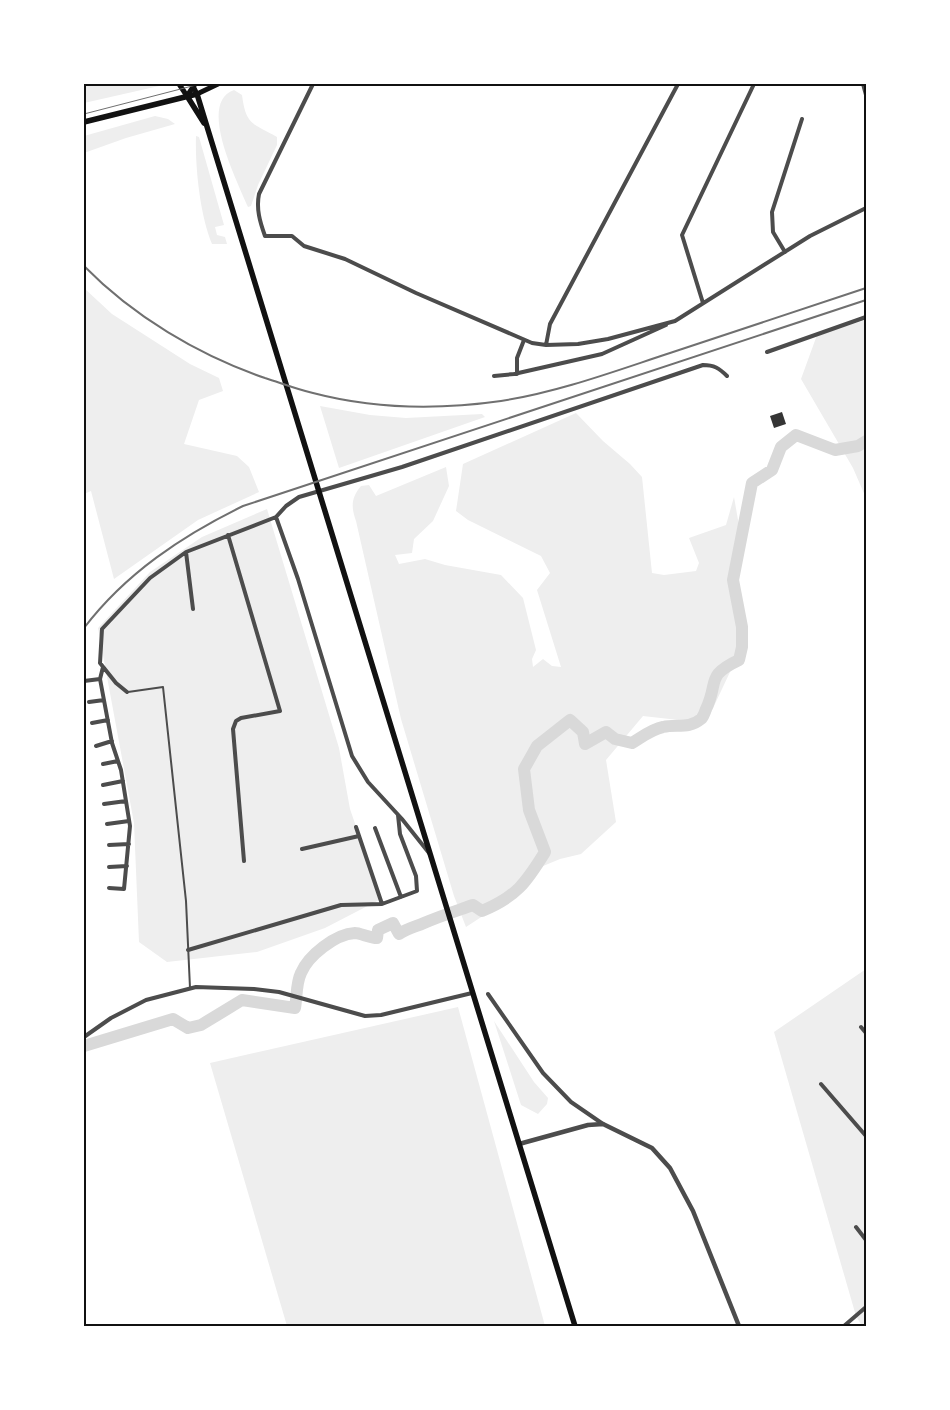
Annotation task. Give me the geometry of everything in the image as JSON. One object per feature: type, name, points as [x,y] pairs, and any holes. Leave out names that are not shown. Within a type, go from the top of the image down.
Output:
[{"type":"main road","points":[[179,84],[208,129]]},
{"type":"main road","points":[[187,96],[194,84]]},
{"type":"main road","points":[[194,84],[575,1326]]},
{"type":"main road","points":[[84,122],[198,94],[218,84]]},
{"type":"street","points":[[313,84],[258,194],[259,219],[265,236],[292,236],[304,246],[345,259],[416,293],[524,340],[546,345],[578,344],[608,339],[675,321]]},
{"type":"street","points":[[546,345],[550,324],[678,84]]},
{"type":"street","points":[[703,303],[682,235],[754,84]]},
{"type":"street","points":[[863,84],[866,95]]},
{"type":"street","points":[[785,252],[773,232],[772,212],[802,118]]},
{"type":"street","points":[[494,376],[517,374],[602,354],[675,321],[810,236],[866,208]]},
{"type":"street","points":[[767,352],[866,318]]},
{"type":"street","points":[[517,374],[517,358],[524,340]]},
{"type":"street","points":[[127,692],[116,683],[100,664],[102,628],[150,578],[186,552],[276,517],[286,506],[299,497],[402,467],[703,365],[717,367],[727,376]]},
{"type":"street","points":[[276,517],[298,579],[352,756],[368,782],[430,854]]},
{"type":"street","points":[[228,535],[280,711],[241,718],[236,721],[233,729],[244,861]]},
{"type":"street","points":[[186,552],[193,609]]},
{"type":"street","points":[[103,667],[100,679],[112,741],[123,781],[129,822],[129,844],[124,889],[109,888]]},
{"type":"street","points":[[84,681],[100,679]]},
{"type":"street","points":[[89,702],[104,700]]},
{"type":"street","points":[[92,723],[108,720]]},
{"type":"street","points":[[96,746],[112,741]]},
{"type":"street","points":[[103,764],[118,761]]},
{"type":"street","points":[[103,785],[123,781]]},
{"type":"street","points":[[104,804],[126,801]]},
{"type":"street","points":[[188,950],[341,905],[382,904],[417,891],[416,876],[400,834],[398,815]]},
{"type":"street","points":[[107,824],[129,822]]},
{"type":"street","points":[[356,827],[382,904]]},
{"type":"street","points":[[376,828],[402,897]]},
{"type":"street","points":[[302,849],[359,836]]},
{"type":"street","points":[[109,845],[129,844]]},
{"type":"street","points":[[109,867],[127,866]]},
{"type":"street","points":[[84,1037],[111,1018],[146,1000],[196,987],[279,992],[366,1016],[381,1015],[472,993]]},
{"type":"street","points":[[488,994],[543,1073],[571,1102],[603,1124],[652,1148],[670,1168],[693,1211],[738,1326]]},
{"type":"street","points":[[861,1027],[866,1033]]},
{"type":"street","points":[[821,1084],[866,1136]]},
{"type":"street","points":[[519,1144],[588,1125],[603,1124]]},
{"type":"street","points":[[856,1227],[866,1240]]},
{"type":"street","points":[[844,1326],[866,1307]]},
{"type":"lane","points":[[127,692],[163,687],[186,900],[190,988]]},
{"type":"shaded area","points":[[160,84],[159,86],[84,103],[84,85]]},
{"type":"shaded area","points":[[234,90],[242,95],[248,118],[277,137],[277,145],[258,185],[251,206],[248,207],[229,161],[219,126],[219,110],[224,98]]},
{"type":"shaded area","points":[[155,116],[168,119],[175,124],[126,138],[84,153],[84,136]]},
{"type":"shaded area","points":[[196,136],[199,137],[224,225],[215,227],[217,235],[225,237],[227,244],[212,244],[204,219],[196,162]]},
{"type":"shaded area","points":[[84,288],[112,314],[190,364],[219,378],[223,391],[199,400],[184,444],[237,456],[249,467],[259,492],[198,520],[114,579],[91,491],[84,494]]},
{"type":"shaded area","points":[[866,320],[866,498],[853,468],[801,379],[817,335]]},
{"type":"shaded area","points":[[320,406],[370,415],[406,418],[482,414],[485,417],[339,468]]},
{"type":"shaded area","points":[[576,413],[642,477],[652,573],[664,575],[696,571],[699,563],[689,538],[726,525],[734,497],[741,537],[729,590],[742,605],[738,655],[706,723],[643,716],[606,760],[616,822],[581,854],[560,859],[536,869],[518,893],[466,927],[454,896],[401,719],[353,511],[353,503],[361,486],[369,485],[376,496],[446,467],[449,486],[433,521],[414,539],[412,553],[395,555],[399,564],[425,559],[445,565],[501,575],[523,598],[536,650],[532,659],[533,667],[543,659],[552,666],[561,667],[537,590],[550,573],[541,556],[468,520],[456,511],[463,464]]},
{"type":"shaded area","points":[[267,509],[339,748],[350,809],[381,899],[325,928],[257,952],[167,962],[139,942],[134,823],[98,628],[150,572],[202,537]]},
{"type":"shaded area","points":[[866,969],[866,1326],[862,1326],[856,1316],[774,1032]]},
{"type":"shaded area","points":[[458,1007],[545,1326],[287,1326],[210,1063]]},
{"type":"shaded area","points":[[494,1021],[534,1082],[548,1098],[547,1104],[538,1114],[521,1105]]},
{"type":"building","points":[[782,412],[786,424],[774,428],[770,416]]},
{"type":"waterway","points":[[84,1046],[173,1019],[188,1028],[201,1025],[242,1000],[295,1008],[298,981],[305,966],[323,947],[339,937],[355,933],[377,938],[378,930],[393,923],[399,934],[473,905],[482,911],[494,906],[512,894],[526,881],[545,852],[529,810],[524,769],[537,746],[570,720],[583,732],[585,744],[606,732],[615,739],[632,743],[659,728],[692,724],[701,719],[710,700],[717,675],[739,660],[742,647],[742,627],[733,580],[752,483],[772,470],[781,447],[796,435],[835,450],[858,446],[866,441]]},
{"type":"tram line","points":[[84,114],[200,84]]},
{"type":"railway","points":[[84,266],[103,284],[145,317],[191,346],[240,369],[295,388],[336,398],[383,405],[430,407],[501,401],[565,387],[866,288]]},
{"type":"railway","points":[[84,628],[118,590],[156,558],[198,530],[243,506],[866,300]]}]
